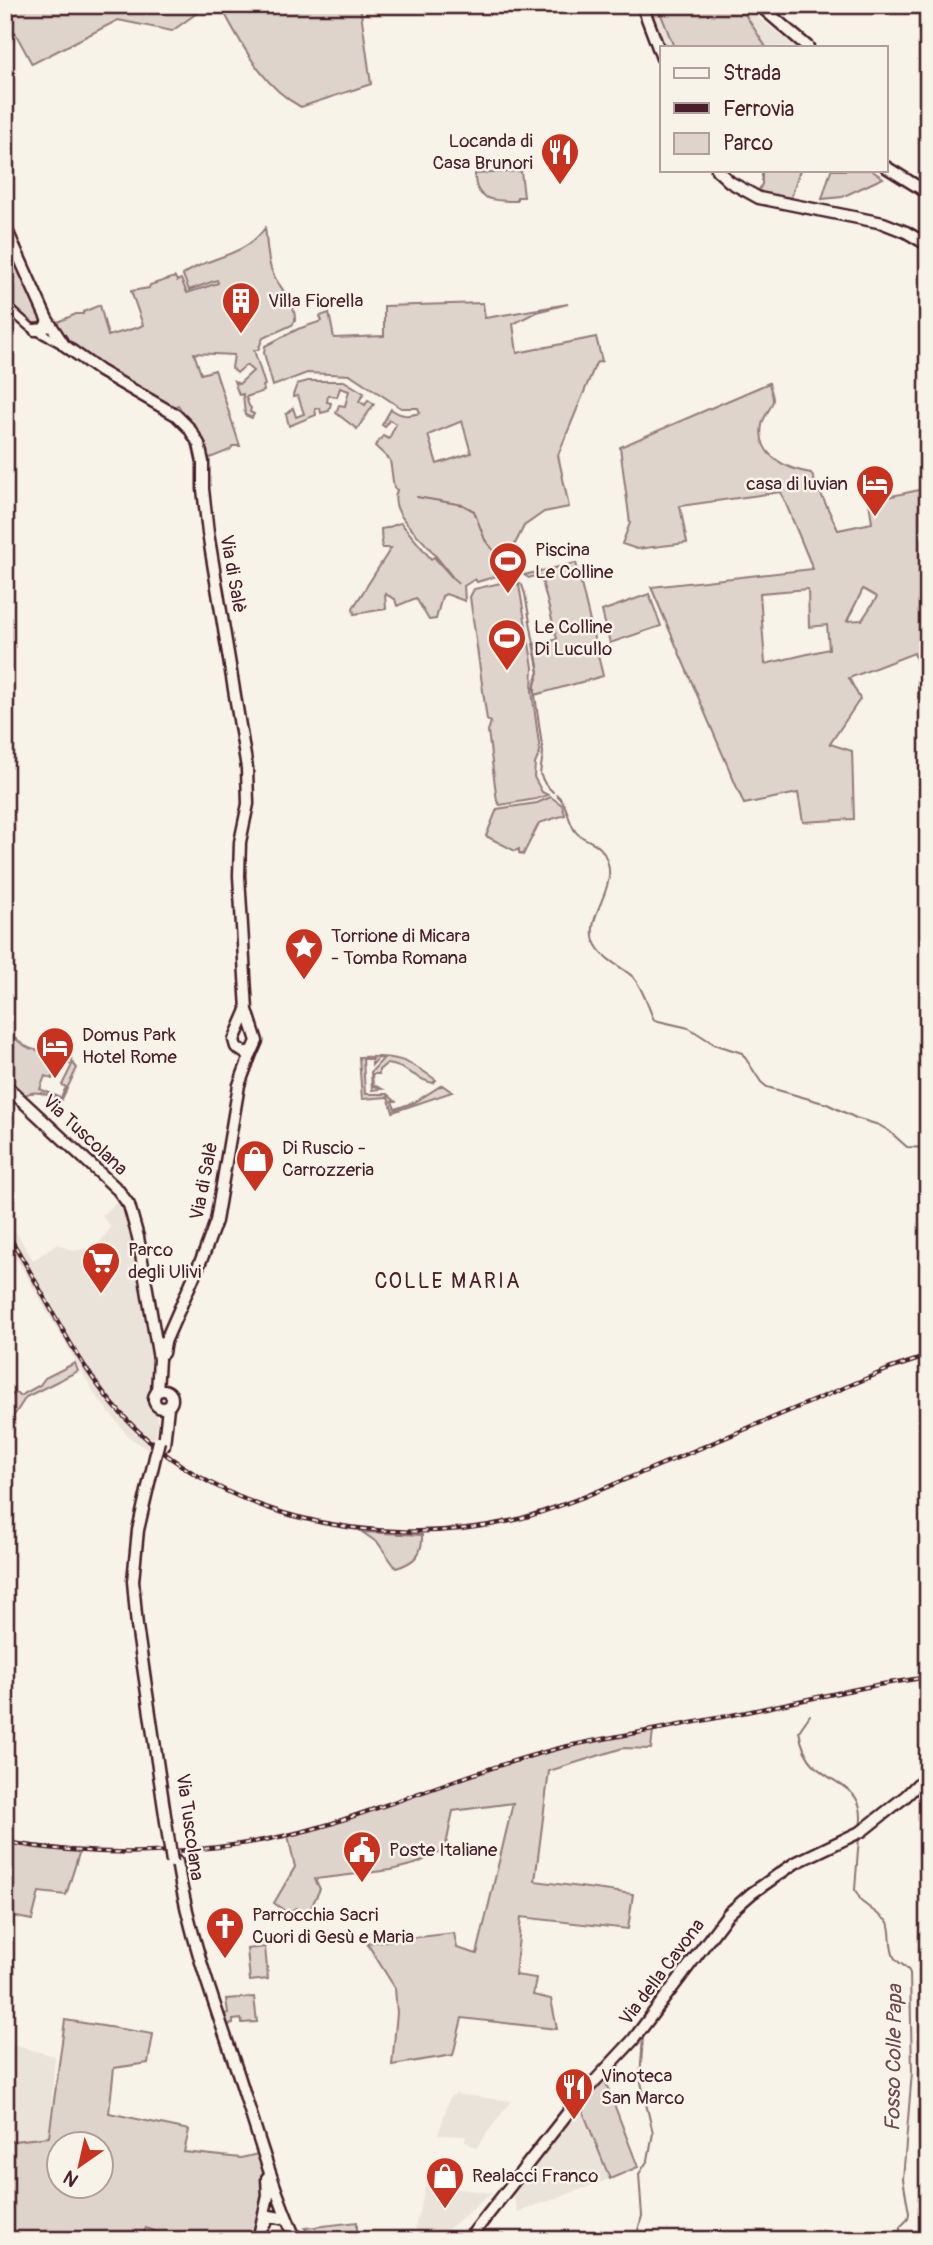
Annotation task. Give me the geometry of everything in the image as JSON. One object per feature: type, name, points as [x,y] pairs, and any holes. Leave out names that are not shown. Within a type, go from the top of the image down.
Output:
[{"type":"main road","points":[[642,5],[660,53]]},
{"type":"main road","points":[[759,5],[807,46]]},
{"type":"main road","points":[[888,168],[928,193]]},
{"type":"main road","points":[[719,172],[730,182],[759,198],[883,223],[903,230],[928,245]]},
{"type":"main road","name":"Via di Salè","points":[[5,226],[48,321],[64,345],[95,368],[178,417],[192,432],[202,454],[207,526],[247,761],[248,802],[241,837],[239,876],[247,1010],[255,1034]]},
{"type":"main road","points":[[36,330],[44,329],[48,321]]},
{"type":"main road","name":"Via di Salè","points":[[236,1034],[247,1010]]},
{"type":"main road","points":[[245,1030],[255,1034],[257,1041],[252,1051],[245,1053],[238,1050],[234,1044],[236,1034],[245,1030]]},
{"type":"main road","name":"Via di Salè","points":[[163,1353],[164,1342],[216,1221],[239,1086],[252,1051]]},
{"type":"main road","name":"Via Tuscolana","points":[[5,1085],[126,1200],[138,1237],[156,1340],[159,1368],[157,1392]]},
{"type":"main road","name":"Via Tuscolana","points":[[156,1340],[163,1353],[164,1380],[170,1394]]},
{"type":"main road","points":[[164,1390],[170,1394],[172,1399],[163,1407],[154,1401],[157,1392],[164,1390]]},
{"type":"main road","name":"Via Tuscolana","points":[[163,1407],[161,1443],[138,1531],[133,1581],[137,1626],[186,1932],[290,2240]]},
{"type":"main road","name":"Via della Cavona","points":[[468,2240],[581,2096],[633,2040],[728,1914],[752,1893],[795,1863],[860,1832],[906,1796],[928,1774]]},
{"type":"main road","name":"Via Tuscolana","points":[[175,1862],[198,1953],[272,2177],[296,2240]]},
{"type":"main road","points":[[260,2235],[268,2196],[267,2178]]},
{"type":"main road","points":[[260,2235],[270,2216],[281,2218]]},
{"type":"street","points":[[5,305],[36,330],[64,345]]},
{"type":"shaded area","points":[[646,5],[747,5],[753,13],[795,46],[664,46]]},
{"type":"shaded area","points":[[119,1200],[130,1229],[153,1354],[155,1373],[153,1386],[148,1393],[149,1406],[157,1414],[158,1424],[152,1453],[128,1436],[96,1396],[5,1239],[5,1214],[33,1260],[58,1244],[73,1251],[91,1248],[98,1245],[111,1227],[102,1216]]},
{"type":"shaded area","points":[[5,2043],[55,2056],[50,2130],[46,2130],[46,2137],[5,2142]]},
{"type":"shaded area","points":[[455,2094],[511,2101],[476,2148],[465,2141],[466,2136],[438,2135],[450,2097]]},
{"type":"shaded area","points":[[580,2104],[610,2179],[518,2212],[512,2193]]},
{"type":"shaded area","name":"Realacci Franco","points":[[426,2184],[492,2193],[435,2240],[413,2240]]},
{"type":"green space","points":[[5,5],[208,5],[172,31],[118,20],[32,64],[5,14]]},
{"type":"green space","points":[[220,5],[360,5],[371,84],[301,107],[275,88],[264,76]]},
{"type":"green space","points":[[670,5],[739,5],[765,46],[674,46],[660,12],[662,8]]},
{"type":"green space","points":[[521,171],[524,197],[517,197],[517,201],[494,200],[482,195],[478,190],[475,174]]},
{"type":"green space","points":[[762,172],[799,172],[790,201],[757,194],[762,184]]},
{"type":"green space","points":[[830,172],[874,172],[883,178],[842,197],[822,199]]},
{"type":"green space","points":[[265,228],[271,269],[293,307],[295,321],[292,325],[263,338],[258,350],[254,350],[265,385],[264,391],[246,397],[250,412],[254,414],[252,418],[245,415],[243,394],[239,395],[234,381],[239,384],[253,371],[246,365],[237,373],[232,368],[234,355],[194,353],[201,374],[215,370],[240,446],[233,446],[230,450],[210,458],[206,456],[203,443],[196,432],[178,413],[182,411],[178,405],[172,408],[131,381],[110,374],[73,346],[74,343],[53,324],[100,305],[108,336],[139,327],[143,325],[131,291],[149,288],[150,285],[175,277],[177,281],[181,279],[187,293],[218,283],[217,280],[189,290],[183,275],[246,246]]},
{"type":"green space","points":[[5,256],[15,256],[16,264],[44,324],[34,326],[5,302]]},
{"type":"green space","points":[[483,303],[485,318],[568,304],[536,312],[513,324],[517,353],[596,337],[602,361],[596,363],[558,455],[569,507],[544,512],[524,526],[512,550],[514,575],[499,578],[497,576],[477,582],[475,579],[464,586],[465,601],[446,594],[442,596],[436,619],[429,620],[416,598],[397,606],[395,599],[385,594],[386,609],[354,614],[353,608],[391,548],[382,548],[381,529],[401,523],[431,559],[434,557],[458,584],[400,514],[390,460],[375,446],[383,436],[389,439],[396,424],[389,420],[385,427],[382,425],[391,409],[408,415],[420,413],[418,408],[401,408],[351,375],[307,373],[273,386],[264,353],[265,346],[298,329],[322,321],[320,316],[329,313],[334,338],[384,336],[384,306]],"holes":[[[462,421],[471,453],[437,464],[428,435]]]},
{"type":"green space","points":[[308,381],[344,381],[364,393],[359,401],[365,405],[368,400],[374,404],[357,429],[336,413],[339,405],[345,406],[349,391],[340,388],[337,397],[328,395],[327,402],[331,403],[329,411],[321,413],[320,408],[315,409],[316,415],[289,426],[286,414],[293,408],[296,417],[304,414],[298,396],[293,395],[297,384]]},
{"type":"green space","points":[[769,383],[773,400],[762,425],[764,445],[775,459],[783,464],[811,473],[838,530],[872,523],[869,501],[928,488],[928,694],[918,698],[918,665],[914,653],[849,678],[860,699],[830,744],[852,751],[854,819],[803,822],[798,793],[744,804],[651,587],[813,569],[781,492],[680,506],[687,543],[637,549],[622,544],[630,523],[620,447]],"holes":[[[808,589],[809,627],[827,625],[829,649],[765,664],[760,593]],[[863,589],[877,597],[862,620],[847,621]]]},
{"type":"green space","points":[[576,563],[603,676],[535,695],[535,682],[539,672],[533,644],[540,645],[557,639],[541,577],[537,575],[529,578],[524,575]]},
{"type":"green space","name":"Le Colline Di Lucullo","points":[[509,581],[519,585],[533,667],[532,691],[540,752],[534,777],[542,792],[548,795],[500,805],[497,801],[488,731],[491,722],[487,720],[470,597],[474,589]]},
{"type":"green space","points":[[649,594],[661,626],[610,643],[602,611]]},
{"type":"green space","points":[[551,797],[562,805],[565,815],[539,823],[523,855],[519,853],[519,849],[515,851],[486,836],[497,809],[537,803]]},
{"type":"green space","points":[[5,1028],[20,1042],[36,1050],[50,1050],[57,1041],[65,1042],[77,1068],[61,1101],[37,1092],[23,1096],[5,1077]],"holes":[[[61,1060],[72,1065],[62,1085],[66,1087],[61,1098],[40,1089],[45,1076],[52,1079]]]},
{"type":"green space","points":[[359,1057],[382,1057],[400,1060],[417,1067],[436,1080],[433,1083],[386,1064],[379,1070],[379,1074],[372,1074],[373,1085],[382,1089],[372,1090],[371,1072],[383,1059],[378,1058],[372,1065],[372,1059],[363,1059],[365,1094],[387,1094],[395,1101],[392,1101],[395,1109],[415,1102],[442,1085],[452,1092],[393,1112],[388,1097],[362,1099]]},
{"type":"green space","points":[[75,1363],[78,1371],[26,1397],[9,1419],[5,1431],[7,1397],[16,1393],[20,1396],[40,1385],[45,1378]]},
{"type":"green space","points":[[362,1532],[422,1535],[421,1547],[416,1557],[396,1568],[378,1543]]},
{"type":"green space","points":[[653,1730],[651,1749],[623,1748],[549,1771],[535,1881],[633,1894],[628,1929],[521,1917],[515,1975],[536,1978],[533,1995],[551,1999],[557,2029],[462,2018],[453,2055],[392,2065],[397,2013],[395,1988],[367,1943],[454,1933],[457,1948],[477,1954],[513,1803],[453,1811],[445,1850],[415,1864],[391,1870],[315,1879],[320,1889],[308,1914],[296,1908],[288,1913],[274,1903],[295,1867],[288,1835],[504,1763],[559,1748]]},
{"type":"green space","points":[[5,1842],[80,1850],[66,1895],[39,1892],[32,1920],[7,1915],[5,1918]]},
{"type":"green space","points":[[265,1947],[268,1979],[250,1981],[247,1949]]},
{"type":"green space","points":[[254,1997],[257,2022],[242,2023],[241,2019],[225,2025],[222,2015],[228,2013],[226,1999]]},
{"type":"green space","points":[[65,2020],[153,2034],[148,2063],[114,2068],[109,2113],[189,2130],[184,2152],[241,2158],[258,2154],[267,2178],[252,2240],[177,2240],[146,2228],[140,2240],[5,2240],[5,2142],[46,2137],[46,2200],[116,2200],[116,2130],[50,2130]]},
{"type":"green space","points":[[604,2078],[638,2167],[610,2179],[580,2104]]},
{"type":"green space","points":[[357,2222],[360,2240],[311,2240],[305,2228]]},
{"type":"waterway","points":[[417,497],[463,505],[474,511],[485,540],[510,571],[510,576]]},
{"type":"waterway","points":[[514,580],[522,585],[525,594],[539,672],[534,688],[543,753],[540,774],[553,792]]},
{"type":"waterway","points":[[556,794],[563,802],[575,831],[598,846],[608,861],[609,874],[595,919],[594,941],[606,957],[637,981],[654,1020],[689,1028],[714,1044],[742,1053],[767,1087],[827,1104],[856,1118],[879,1125],[907,1147],[928,1148]]},
{"type":"waterway","name":"Fosso Colle Papa","points":[[810,1715],[799,1731],[804,1750],[815,1766],[855,1796],[861,1814],[860,1828]]},
{"type":"waterway","name":"Fosso Colle Papa","points":[[859,1837],[855,1890],[862,1902],[888,1922],[894,1957],[910,1973],[912,2072],[903,2179],[909,2213],[908,2219],[900,2227],[900,2240]]},
{"type":"waterway","points":[[639,2237],[642,2216],[639,2174],[648,2160],[653,2133],[640,2078],[643,2037]]},
{"type":"railway","points":[[5,1230],[68,1340],[96,1382],[111,1402],[150,1442],[195,1474],[244,1499],[296,1516],[350,1527],[405,1531],[461,1529],[533,1515],[586,1496],[889,1369],[928,1356]]},
{"type":"railway","points":[[5,1842],[45,1848],[127,1852],[210,1848],[251,1842],[330,1824],[556,1749],[928,1677]]},
{"type":"place","name":"Locanda di Casa Brunori","points":[[560,186]]},
{"type":"place","name":"Villa Fiorella","points":[[241,335]]},
{"type":"place","name":"casa di luvian","points":[[875,518]]},
{"type":"place","name":"Piscina Le Colline","points":[[508,595]]},
{"type":"place","name":"Le Colline Di Lucullo","points":[[507,672]]},
{"type":"place","name":"Torrione di Micara - Tomba Romana","points":[[304,981]]},
{"type":"place","name":"Domus Park Hotel Rome","points":[[55,1080]]},
{"type":"place","name":"Di Ruscio - Carrozzeria","points":[[255,1193]]},
{"type":"place","name":"Parco degli Ulivi","points":[[101,1295]]},
{"type":"place","name":"Poste Italiane","points":[[362,1884]]},
{"type":"place","name":"Parrocchia Sacri Cuori di Gesù e Maria","points":[[225,1960]]},
{"type":"place","name":"Vinoteca San Marco","points":[[574,2121]]},
{"type":"place","name":"Realacci Franco","points":[[445,2210]]},
{"type":"district","name":"COLLE MARIA","points":[[448,1281]]}]
